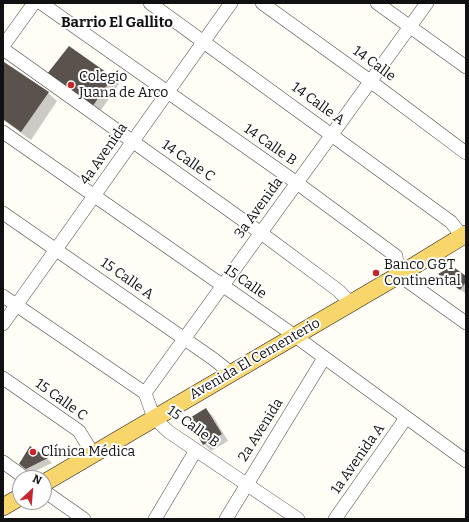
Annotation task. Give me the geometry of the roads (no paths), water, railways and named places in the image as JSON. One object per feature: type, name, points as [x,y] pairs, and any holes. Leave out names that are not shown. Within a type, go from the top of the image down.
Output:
[{"type":"main road","name":"Avenida El Cementerio","points":[[52,478],[399,275],[464,235]]},
{"type":"main road","points":[[3,507],[12,502]]},
{"type":"street","points":[[3,48],[34,3]]},
{"type":"street","name":"14 Calle B","points":[[42,3],[297,183],[396,256],[399,275]]},
{"type":"street","name":"14 Calle A","points":[[150,3],[332,134],[451,222],[464,235]]},
{"type":"street","name":"4a Avenida","points":[[3,324],[231,3]]},
{"type":"street","name":"14 Calle","points":[[262,3],[370,81],[466,154]]},
{"type":"street","points":[[377,3],[466,67]]},
{"type":"street","name":"3a Avenida","points":[[144,393],[427,3]]},
{"type":"street","name":"14 Calle C","points":[[3,48],[132,142],[261,233],[339,291],[350,303]]},
{"type":"street","name":"15 Calle","points":[[3,132],[294,336],[466,461]]},
{"type":"street","name":"15 Calle A","points":[[3,213],[184,338],[231,373]]},
{"type":"street","points":[[399,275],[466,323]]},
{"type":"street","points":[[3,296],[144,393]]},
{"type":"street","name":"2a Avenida","points":[[226,519],[324,358]]},
{"type":"street","name":"15 Calle C","points":[[3,378],[79,431],[93,454]]},
{"type":"street","name":"15 Calle B","points":[[144,393],[154,418],[168,432],[298,519]]},
{"type":"street","name":"1a Avenida A","points":[[335,519],[406,418]]},
{"type":"street","points":[[155,519],[196,450]]},
{"type":"street","points":[[3,462],[14,470]]},
{"type":"street","points":[[52,497],[84,519]]},
{"type":"place","name":"Colegio Juana de Arco","points":[[71,85]]},
{"type":"place","name":"Banco G&T Continental","points":[[376,273]]},
{"type":"place","name":"Clínica Médica","points":[[33,452]]},
{"type":"district","name":"Barrio El Gallito","points":[[117,23]]}]
